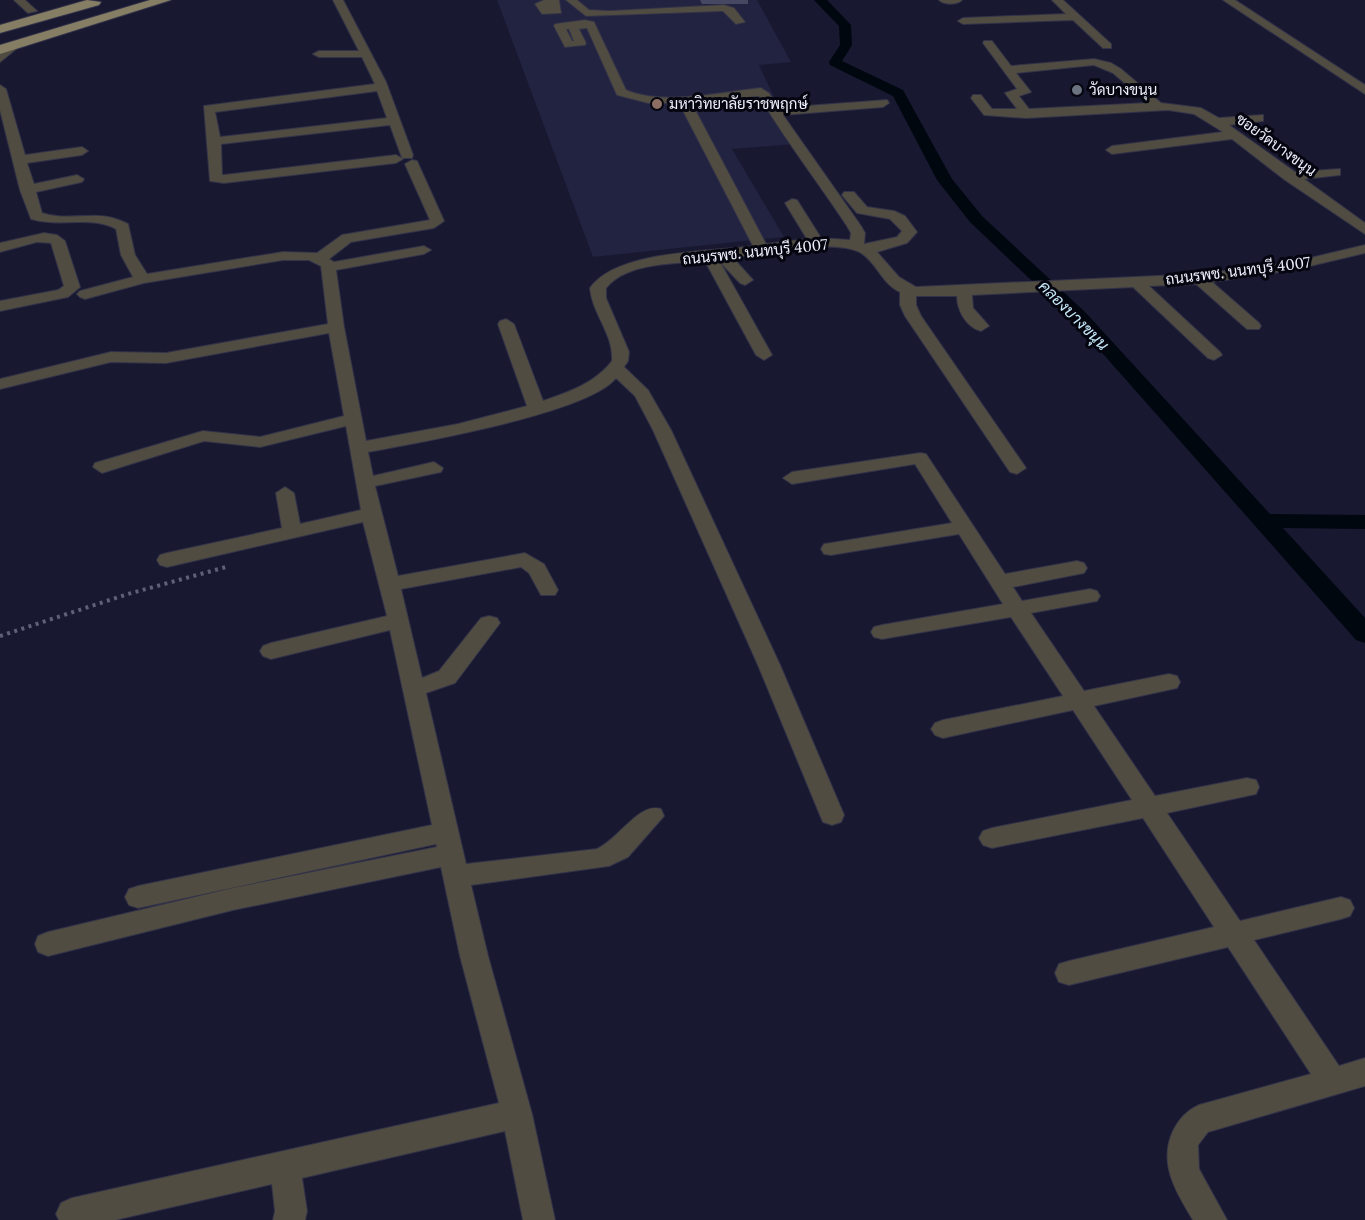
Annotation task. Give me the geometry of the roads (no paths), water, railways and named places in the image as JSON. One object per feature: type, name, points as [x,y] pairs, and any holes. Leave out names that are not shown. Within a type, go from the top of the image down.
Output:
[{"type":"main road","points":[[0,20],[70,0]]},
{"type":"main road","points":[[0,29],[100,0]]},
{"type":"main road","points":[[0,41],[138,0]]},
{"type":"main road","points":[[0,50],[164,0]]},
{"type":"street","points":[[19,0],[33,10]]},
{"type":"street","points":[[324,262],[347,238],[434,224],[437,221],[405,159],[382,87],[360,55],[338,0]]},
{"type":"street","points":[[571,0],[588,20],[621,92],[631,99],[683,99],[763,94],[776,111],[789,136],[806,155],[854,226],[861,248],[895,284],[908,291],[908,305],[913,316],[1017,468]]},
{"type":"street","points":[[593,0],[596,6],[604,8],[660,5],[665,3],[664,0]]},
{"type":"street","points":[[944,0],[957,0]]},
{"type":"street","points":[[1057,0],[1072,17],[1107,46]]},
{"type":"street","points":[[1228,0],[1365,90]]},
{"type":"street","points":[[572,25],[608,14],[682,5],[729,9],[740,22]]},
{"type":"street","points":[[963,21],[1072,17]]},
{"type":"street","points":[[988,43],[1025,92],[1011,93],[1026,114]]},
{"type":"street","points":[[0,59],[15,45]]},
{"type":"street","points":[[320,54],[360,55]]},
{"type":"street","points":[[358,68],[360,55]]},
{"type":"street","points":[[1008,70],[1094,62],[1107,65],[1158,106]]},
{"type":"street","points":[[382,87],[213,108],[207,111],[215,141],[215,178],[405,159]]},
{"type":"street","points":[[0,89],[5,124],[20,160],[36,216],[52,220],[90,217],[114,220],[123,227],[126,250],[134,269],[143,279]]},
{"type":"street","name":"ซอยวัดบางขนุน","points":[[977,98],[992,114],[1158,106],[1187,108],[1365,230]]},
{"type":"street","points":[[683,99],[762,250]]},
{"type":"street","points":[[776,111],[883,103]]},
{"type":"street","points":[[1098,109],[1111,120]]},
{"type":"street","points":[[1212,123],[1259,118]]},
{"type":"street","points":[[215,141],[394,121]]},
{"type":"street","points":[[1112,150],[1229,136]]},
{"type":"street","points":[[20,160],[82,151]]},
{"type":"street","points":[[1290,177],[1335,172]]},
{"type":"street","points":[[27,190],[77,180]]},
{"type":"street","name":"ถนนรพช. นนทบุรี 4007","points":[[617,369],[620,350],[597,296],[601,282],[609,275],[634,267],[817,244],[861,248],[902,240],[910,232],[897,216],[888,212],[862,210],[849,195]]},
{"type":"street","points":[[792,203],[817,244]]},
{"type":"street","points":[[0,248],[30,236],[52,220]]},
{"type":"street","points":[[0,238],[30,236],[58,241],[72,287],[63,294],[0,306]]},
{"type":"street","name":"ถนนรพช. นนทบุรี 4007","points":[[908,291],[964,292],[1200,279],[1283,267],[1365,249]]},
{"type":"street","points":[[85,294],[143,279],[283,256],[324,262],[424,250]]},
{"type":"street","points":[[716,256],[745,280]]},
{"type":"street","points":[[716,256],[764,355]]},
{"type":"street","points":[[324,262],[371,514],[390,584],[396,621],[474,956],[517,1114],[539,1220]]},
{"type":"street","points":[[1200,279],[1253,326]]},
{"type":"street","points":[[1138,283],[1153,300],[1214,356]]},
{"type":"street","points":[[964,292],[965,309],[981,326]]},
{"type":"street","points":[[506,324],[537,409]]},
{"type":"street","points":[[0,384],[111,357],[166,358],[336,327]]},
{"type":"street","points":[[359,448],[465,428],[537,409],[587,389],[617,369],[642,394],[662,430],[759,643],[832,815]]},
{"type":"street","points":[[102,467],[203,436],[260,442],[353,419]]},
{"type":"street","points":[[792,477],[920,458],[1017,609],[1235,933],[1356,1076],[1199,1120],[1187,1131],[1181,1146],[1181,1161],[1189,1183],[1211,1220]]},
{"type":"street","points":[[366,483],[434,468]]},
{"type":"street","points":[[285,493],[292,531]]},
{"type":"street","points":[[167,560],[371,514]]},
{"type":"street","points":[[831,549],[966,527]]},
{"type":"street","points":[[390,584],[525,560],[537,569],[548,590]]},
{"type":"street","points":[[1001,582],[1077,568]]},
{"type":"street","points":[[882,632],[1090,596]]},
{"type":"street","points":[[271,651],[396,621]]},
{"type":"street","points":[[413,688],[447,677],[489,623]]},
{"type":"street","points":[[943,729],[1169,682]]},
{"type":"street","points":[[993,838],[1246,787]]},
{"type":"street","points":[[138,897],[451,854],[600,859],[619,850],[652,816]]},
{"type":"street","points":[[48,944],[233,899],[451,854]]},
{"type":"street","points":[[1069,973],[1341,908]]},
{"type":"street","points":[[72,1214],[285,1168],[517,1114]]},
{"type":"street","points":[[285,1168],[291,1211],[288,1220]]},
{"type":"waterway","name":"คลองบางขนุน","points":[[820,0],[845,25],[846,45],[835,62],[898,93],[945,180],[976,219],[1080,317],[1263,521]]},
{"type":"waterway","points":[[1263,521],[1365,522]]},
{"type":"waterway","name":"คลองบางขนุน","points":[[1263,521],[1365,634]]},
{"type":"place","name":"วัดบางขนุน","points":[[1077,90]]},
{"type":"place","name":"มหาวิทยาลัยราชพฤกษ์","points":[[657,104]]}]
